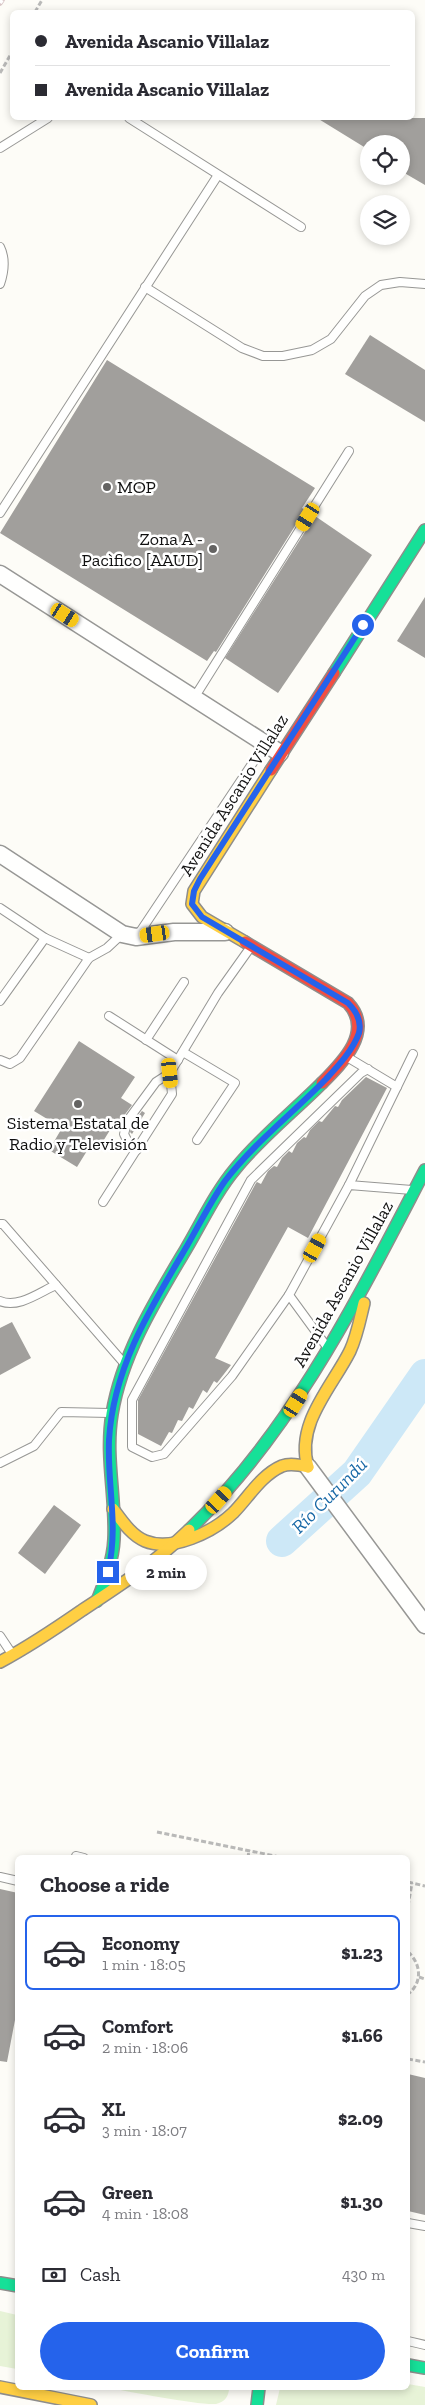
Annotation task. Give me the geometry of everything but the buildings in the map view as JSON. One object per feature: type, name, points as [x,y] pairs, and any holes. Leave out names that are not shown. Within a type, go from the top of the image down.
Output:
[{"type":"main road","name":"Avenida Ascanio Villalaz","points":[[97,1601],[114,1540],[109,1441],[116,1391],[125,1364],[165,1283],[225,1182],[345,1056],[359,1033],[359,1020],[355,1010],[348,1003],[202,917],[192,904],[194,891],[280,753],[425,530]]},
{"type":"main road","name":"Avenida Ascanio Villalaz","points":[[0,1662],[13,1656],[97,1601],[135,1575],[177,1542],[206,1514],[251,1463],[296,1403],[329,1350],[425,1170]]},
{"type":"main road","points":[[311,1472],[303,1453],[304,1435],[354,1342],[370,1275]]},
{"type":"main road","points":[[113,1509],[129,1530],[143,1541],[163,1545],[177,1542],[218,1525],[277,1469],[292,1464],[311,1472]]},
{"type":"main road","points":[[0,2283],[15,2286]]},
{"type":"main road","points":[[410,2365],[425,2368]]},
{"type":"main road","points":[[0,2386],[15,2389]]},
{"type":"main road","points":[[19,2390],[91,2405]]},
{"type":"main road","points":[[257,2405],[259,2390]]},
{"type":"street","points":[[0,574],[280,753]]},
{"type":"street","points":[[0,854],[129,936],[174,932],[225,932]]},
{"type":"street","points":[[311,1472],[425,1625]]},
{"type":"lane","points":[[0,148],[45,120]]},
{"type":"lane","points":[[131,120],[301,227]]},
{"type":"lane","points":[[0,513],[218,175]]},
{"type":"lane","points":[[0,247],[4,254],[4,270],[0,284]]},
{"type":"lane","points":[[146,287],[242,348],[263,356],[283,356],[312,350],[331,338],[365,296],[381,285],[400,282],[425,284]]},
{"type":"lane","points":[[194,698],[349,451]]},
{"type":"lane","points":[[0,1060],[10,1064],[20,1058],[89,958],[129,936],[266,743]]},
{"type":"lane","points":[[0,918],[3,909],[45,938],[89,958]]},
{"type":"lane","points":[[0,1001],[45,938]]},
{"type":"lane","points":[[137,1150],[128,1144],[124,1134],[128,1120],[156,1082],[170,1073],[218,993],[252,946]]},
{"type":"lane","points":[[146,1040],[184,982]]},
{"type":"lane","points":[[109,1016],[178,1060]]},
{"type":"lane","points":[[183,1052],[234,1083],[198,1140]]},
{"type":"lane","points":[[368,1069],[361,1073],[250,1180],[132,1400],[132,1447],[152,1457],[164,1454],[232,1376],[289,1296],[349,1185],[414,1054]]},
{"type":"lane","points":[[345,1056],[398,1087]]},
{"type":"lane","points":[[103,1202],[172,1094],[170,1073]]},
{"type":"lane","points":[[349,1185],[414,1190]]},
{"type":"lane","points":[[0,1224],[3,1224],[125,1364]]},
{"type":"lane","points":[[0,1302],[6,1304],[20,1302],[56,1285]]},
{"type":"lane","points":[[289,1296],[329,1350]]},
{"type":"lane","points":[[0,1464],[34,1446],[61,1412],[112,1413]]},
{"type":"lane","points":[[0,1636],[13,1656]]},
{"type":"lane","points":[[0,1877],[15,1880]]},
{"type":"lane","points":[[410,2223],[425,2226]]},
{"type":"lane","points":[[410,2341],[425,2345]]},
{"type":"path","points":[[0,73],[10,55]]},
{"type":"path","points":[[157,1832],[272,1855]]},
{"type":"path","points":[[248,1855],[249,1850]]},
{"type":"path","points":[[410,1883],[425,1886]]},
{"type":"path","points":[[410,1954],[416,1962],[418,1978],[416,1985],[410,1992]]},
{"type":"path","points":[[418,1978],[425,1979]]},
{"type":"path","points":[[410,2059],[425,2062]]},
{"type":"green space","points":[[0,2311],[15,2315],[15,2369],[0,2366]]},
{"type":"green space","points":[[410,2384],[425,2387],[425,2405],[276,2405],[280,2390],[410,2390]]},
{"type":"green space","points":[[121,2390],[229,2390],[226,2398],[216,2404]]},
{"type":"waterway","name":"Río Curundú","points":[[282,1541],[357,1473],[425,1375]]},
{"type":"traffic: fast","points":[[334,673],[425,530]]},
{"type":"traffic: fast","points":[[97,1601],[106,1578],[114,1539],[114,1508],[110,1461],[112,1414],[123,1370],[141,1328],[215,1197],[228,1178],[256,1146],[322,1083]]},
{"type":"traffic: fast","points":[[189,1530],[227,1491],[261,1449],[292,1405],[349,1314],[425,1170]]},
{"type":"traffic: fast","points":[[0,2283],[15,2286]]},
{"type":"traffic: fast","points":[[410,2365],[425,2368]]},
{"type":"traffic: fast","points":[[257,2405],[259,2390]]},
{"type":"traffic: slow","points":[[245,942],[202,917],[192,904],[194,891],[271,770]]},
{"type":"traffic: slow","points":[[308,1467],[305,1451],[311,1421],[317,1406],[350,1351],[364,1303]]},
{"type":"traffic: slow","points":[[113,1509],[123,1523],[145,1541],[156,1544],[179,1542],[203,1533],[225,1520],[261,1481],[274,1470],[288,1465],[308,1467]]},
{"type":"traffic: slow","points":[[0,1662],[41,1638],[123,1583],[164,1553],[189,1530]]},
{"type":"traffic: slow","points":[[0,2387],[15,2390]]},
{"type":"traffic: slow","points":[[15,2390],[91,2405]]},
{"type":"traffic: jam","points":[[271,770],[334,673]]},
{"type":"traffic: jam","points":[[245,942],[348,1003],[355,1014],[358,1024],[353,1046],[339,1066],[322,1083]]},
{"type":"place","name":"MOP","points":[[107,487]]},
{"type":"place","name":"Zona A - Pacìfico [AAUD]","points":[[213,549]]},
{"type":"place","name":"Sistema Estatal de Radio y Televisión","points":[[78,1104]]},
{"type":"route","points":[[108,1572],[114,1540],[109,1441],[112,1413],[121,1373],[136,1338],[165,1283],[225,1182],[249,1154],[332,1072],[345,1056],[359,1033],[357,1014],[348,1003],[225,932],[202,917],[192,904],[194,891],[200,879],[363,625]]}]
